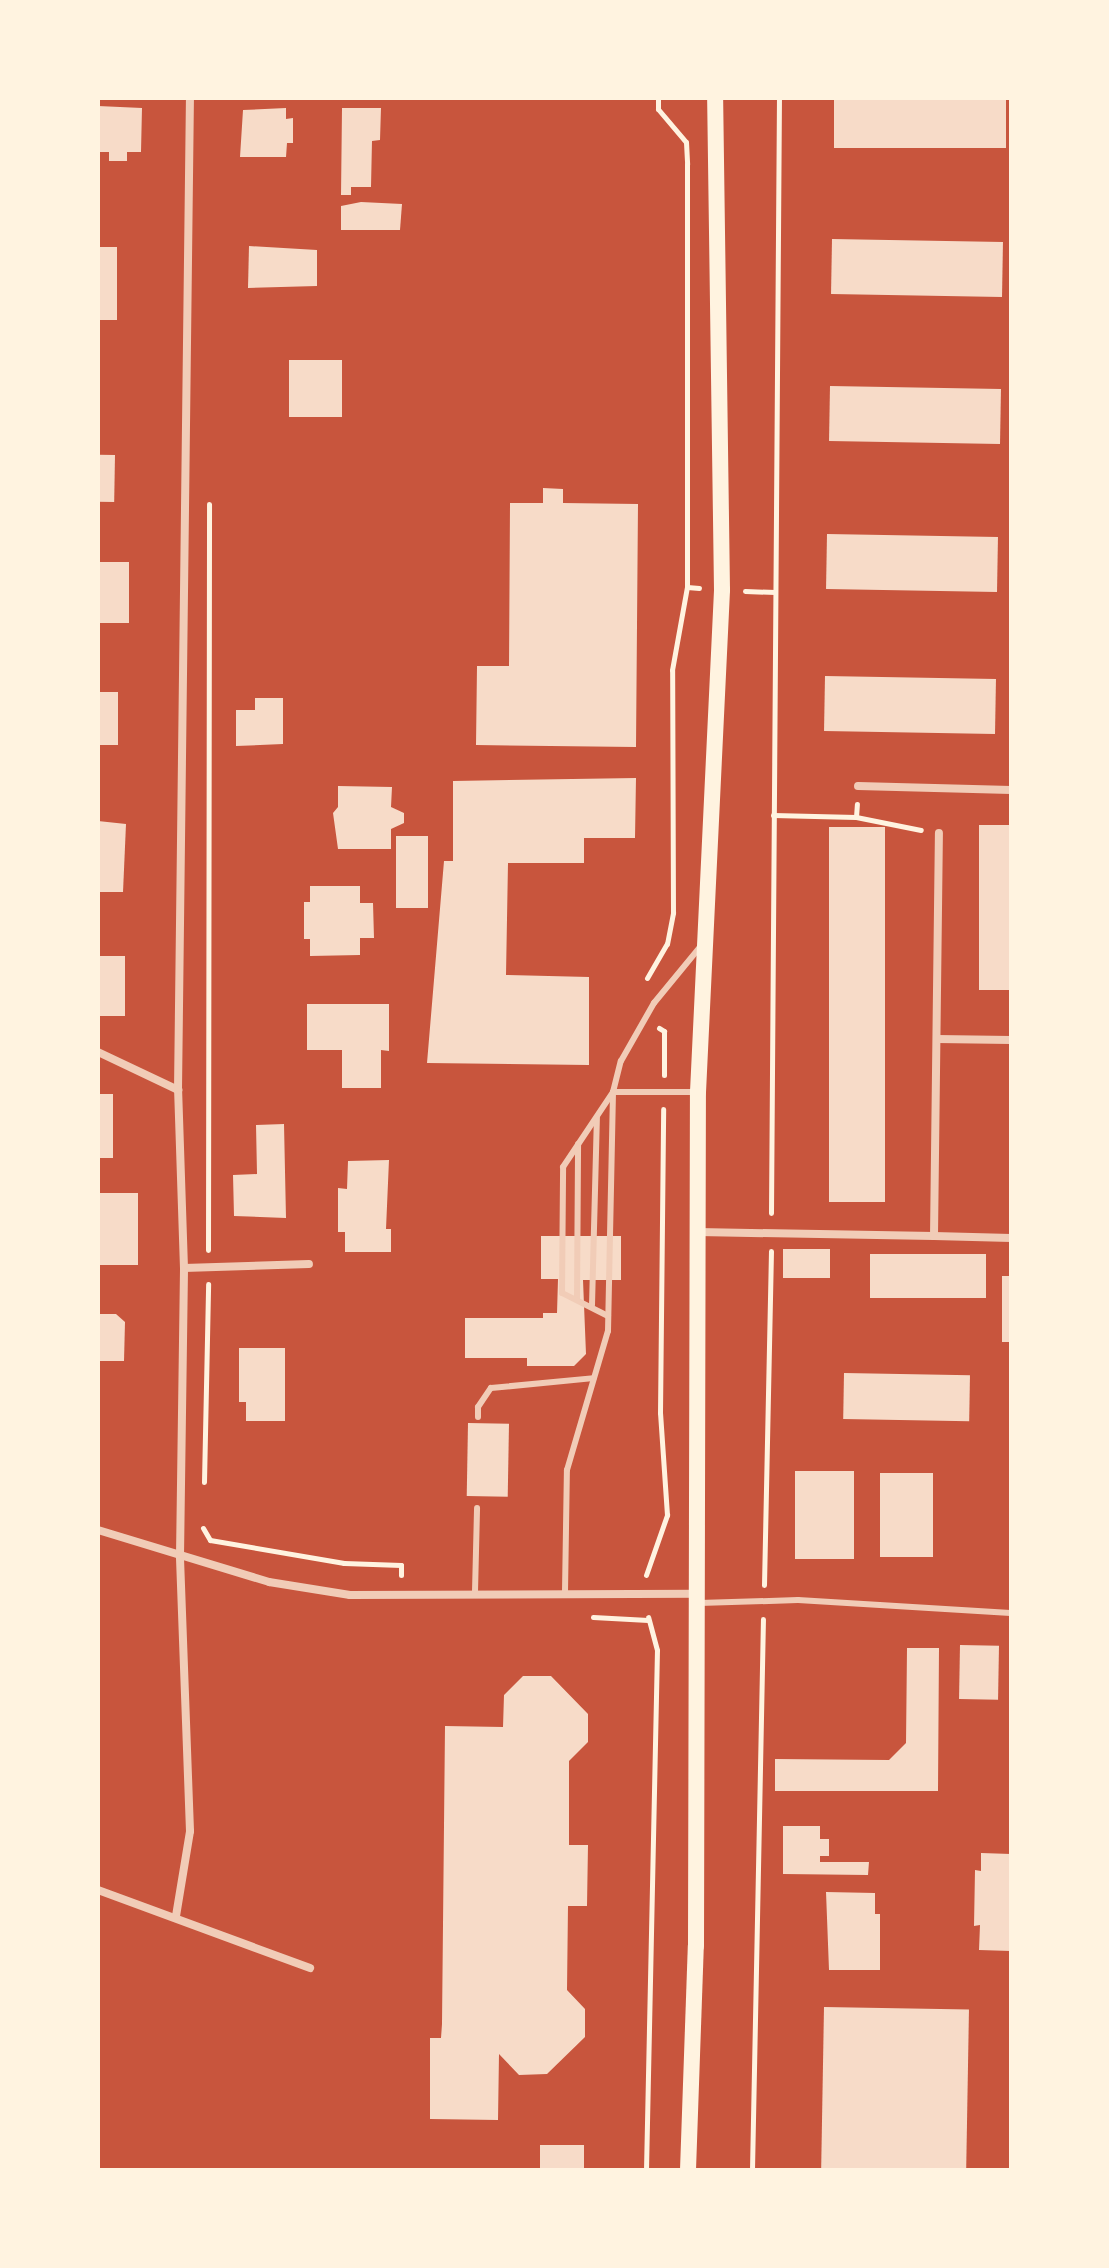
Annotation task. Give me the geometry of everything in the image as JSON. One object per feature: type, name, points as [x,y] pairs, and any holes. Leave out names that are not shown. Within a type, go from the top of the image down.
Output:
[{"type":"main road","points":[[688,2170],[699,1598],[698,1092],[722,590],[715,98]]},
{"type":"street","points":[[176,1916],[190,1831],[180,1556],[184,1268],[178,1090],[190,98]]},
{"type":"street","points":[[858,786],[1011,790]]},
{"type":"street","points":[[934,1236],[939,833]]},
{"type":"street","points":[[937,1039],[1011,1040]]},
{"type":"street","points":[[98,1052],[178,1090]]},
{"type":"street","points":[[697,1232],[1011,1238]]},
{"type":"street","points":[[184,1268],[309,1264]]},
{"type":"street","points":[[98,1530],[269,1582],[350,1595],[565,1592],[699,1598]]},
{"type":"street","points":[[98,1890],[176,1916],[310,1968]]},
{"type":"lane","points":[[565,1592],[567,1470],[594,1378],[608,1316],[613,1092],[621,1061],[645,1018],[705,941]]},
{"type":"lane","points":[[613,1092],[698,1092]]},
{"type":"lane","points":[[608,1316],[592,1305],[562,1293],[561,1216],[563,1167],[613,1092]]},
{"type":"lane","points":[[592,1305],[597,1118]]},
{"type":"lane","points":[[577,1299],[578,1144]]},
{"type":"lane","points":[[478,1417],[478,1407],[491,1388],[594,1378]]},
{"type":"lane","points":[[475,1592],[477,1508]]},
{"type":"lane","points":[[699,1598],[1011,1613]]},
{"type":"path","points":[[644,982],[667,944],[673,913],[672,670],[687,587],[686,142],[658,109],[658,98]]},
{"type":"path","points":[[752,2170],[771,1234],[779,98]]},
{"type":"path","points":[[204,1498],[208,1267],[209,490]]},
{"type":"path","points":[[687,587],[775,592]]},
{"type":"path","points":[[856,817],[858,786]]},
{"type":"path","points":[[773,815],[856,817],[939,833]]},
{"type":"path","points":[[645,1018],[664,1031],[660,1413],[667,1515],[646,1569],[648,1620],[657,1650],[646,2170]]},
{"type":"path","points":[[204,1514],[210,1540],[344,1563],[401,1565],[401,1594]]},
{"type":"path","points":[[589,1617],[648,1620]]},
{"type":"building","points":[[834,98],[1006,98],[1006,148],[834,148]]},
{"type":"building","points":[[98,106],[142,108],[141,152],[127,152],[127,161],[109,161],[109,152],[98,152]]},
{"type":"building","points":[[286,108],[286,119],[293,118],[293,143],[287,143],[286,157],[240,157],[243,110]]},
{"type":"building","points":[[342,108],[381,108],[380,140],[372,141],[371,187],[351,187],[351,195],[341,195]]},
{"type":"building","points":[[361,202],[402,204],[400,230],[341,230],[341,206]]},
{"type":"building","points":[[832,239],[1003,242],[1002,297],[831,294]]},
{"type":"building","points":[[249,246],[317,250],[317,286],[248,288]]},
{"type":"building","points":[[98,247],[117,247],[117,320],[98,320]]},
{"type":"building","points":[[289,360],[342,360],[342,417],[289,417]]},
{"type":"building","points":[[830,386],[1001,389],[1000,444],[829,441]]},
{"type":"building","points":[[98,455],[115,455],[114,502],[98,502]]},
{"type":"building","points":[[543,488],[563,489],[563,503],[638,504],[636,747],[476,745],[477,666],[509,666],[510,503],[543,503]]},
{"type":"building","points":[[827,534],[998,537],[997,592],[826,589]]},
{"type":"building","points":[[98,562],[129,562],[129,623],[98,623]]},
{"type":"building","points":[[825,676],[996,679],[995,734],[824,731]]},
{"type":"building","points":[[98,692],[118,692],[118,745],[98,745]]},
{"type":"building","points":[[255,698],[283,698],[283,744],[236,746],[236,710],[255,710]]},
{"type":"building","points":[[636,778],[635,838],[584,838],[584,863],[508,863],[506,975],[589,977],[589,1065],[427,1063],[444,861],[453,861],[453,781]]},
{"type":"building","points":[[338,786],[392,787],[391,807],[404,813],[404,823],[391,829],[391,849],[338,849],[333,813],[338,807]]},
{"type":"building","points":[[98,821],[126,824],[123,892],[98,892]]},
{"type":"building","points":[[979,825],[1011,825],[1011,990],[979,990]]},
{"type":"building","points":[[829,827],[885,827],[885,1202],[829,1202]]},
{"type":"building","points":[[396,836],[428,836],[428,908],[396,908]]},
{"type":"building","points":[[310,886],[360,886],[360,903],[373,903],[374,938],[360,938],[360,955],[310,956],[310,939],[304,939],[304,902],[310,902]]},
{"type":"building","points":[[98,956],[125,956],[125,1016],[98,1016]]},
{"type":"building","points":[[307,1004],[389,1004],[389,1051],[381,1050],[381,1088],[342,1088],[342,1050],[307,1050]]},
{"type":"building","points":[[98,1094],[113,1094],[113,1158],[98,1158]]},
{"type":"building","points":[[284,1124],[286,1218],[234,1216],[233,1175],[257,1174],[256,1125]]},
{"type":"building","points":[[389,1160],[386,1229],[391,1229],[391,1252],[345,1252],[345,1232],[338,1232],[338,1188],[347,1189],[348,1161]]},
{"type":"building","points":[[98,1193],[138,1193],[138,1265],[98,1265]]},
{"type":"building","points":[[541,1236],[621,1236],[621,1280],[583,1280],[586,1354],[574,1366],[527,1366],[527,1358],[465,1358],[465,1318],[543,1318],[543,1313],[557,1313],[558,1279],[541,1279]]},
{"type":"building","points":[[783,1249],[830,1249],[830,1278],[783,1278]]},
{"type":"building","points":[[870,1254],[986,1254],[986,1298],[870,1298]]},
{"type":"building","points":[[1002,1276],[1011,1276],[1011,1342],[1002,1342]]},
{"type":"building","points":[[98,1314],[116,1314],[125,1322],[124,1361],[98,1361]]},
{"type":"building","points":[[239,1348],[285,1348],[285,1421],[246,1421],[246,1402],[239,1402]]},
{"type":"building","points":[[844,1373],[970,1375],[969,1421],[843,1419]]},
{"type":"building","points":[[468,1423],[509,1424],[508,1497],[467,1496]]},
{"type":"building","points":[[795,1471],[854,1471],[854,1559],[795,1559]]},
{"type":"building","points":[[880,1473],[933,1473],[933,1557],[880,1557]]},
{"type":"building","points":[[960,1645],[999,1646],[998,1700],[959,1699]]},
{"type":"building","points":[[907,1648],[939,1648],[938,1791],[775,1791],[775,1759],[889,1760],[906,1743]]},
{"type":"building","points":[[523,1676],[551,1676],[588,1714],[588,1742],[569,1761],[569,1845],[588,1845],[587,1906],[568,1906],[567,1990],[585,2009],[585,2037],[547,2074],[519,2075],[499,2054],[498,2120],[430,2119],[430,2038],[441,2038],[442,2024],[445,1726],[503,1727],[504,1695]]},
{"type":"building","points":[[783,1826],[820,1826],[820,1839],[829,1839],[829,1856],[820,1856],[820,1862],[869,1862],[868,1875],[783,1874]]},
{"type":"building","points":[[981,1853],[1011,1854],[1011,1951],[979,1950],[980,1925],[974,1926],[975,1870],[981,1871]]},
{"type":"building","points":[[826,1892],[875,1893],[875,1914],[880,1914],[880,1970],[829,1970]]},
{"type":"building","points":[[824,2007],[969,2010],[966,2170],[821,2170]]},
{"type":"building","points":[[540,2145],[584,2145],[584,2170],[540,2170]]}]
